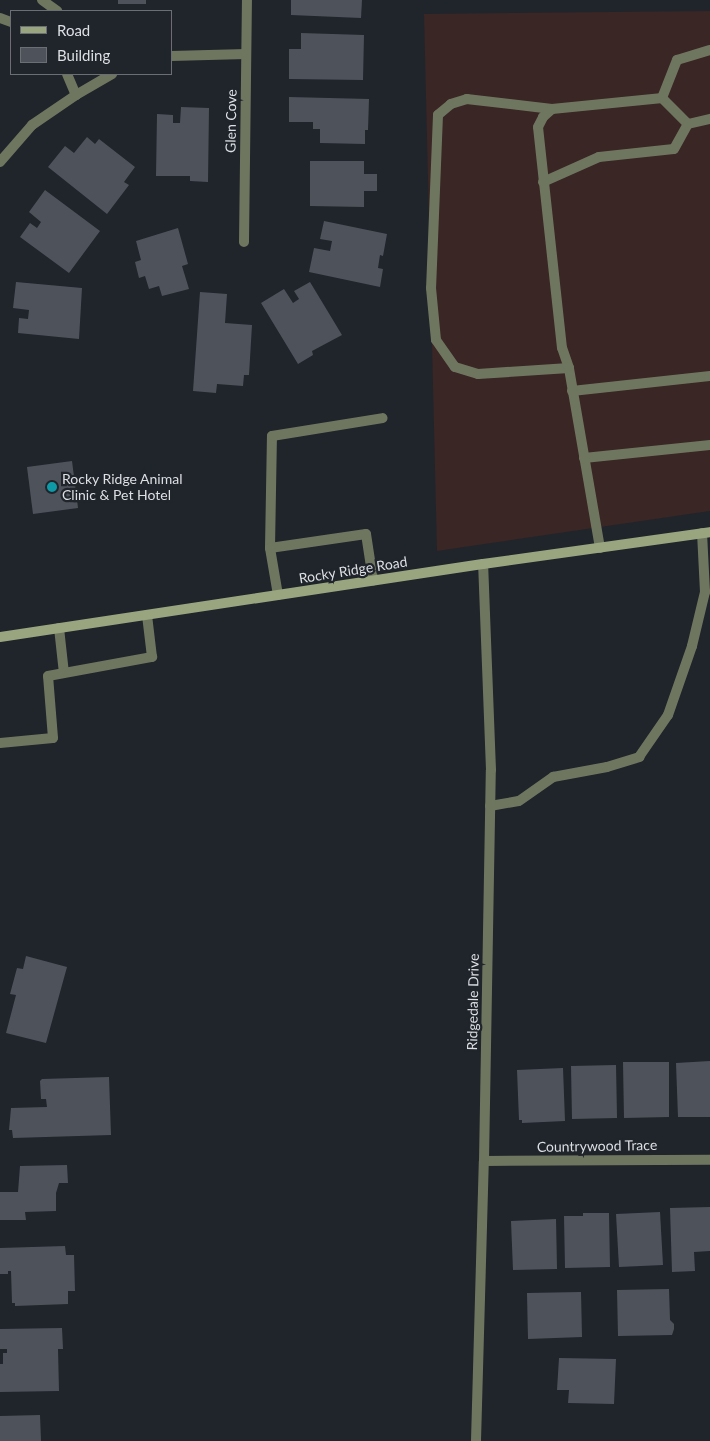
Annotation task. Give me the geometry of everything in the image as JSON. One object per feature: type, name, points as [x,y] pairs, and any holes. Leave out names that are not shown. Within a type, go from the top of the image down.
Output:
[{"type":"main road","name":"Rocky Ridge Road","points":[[0,637],[373,580],[706,533]]},
{"type":"street","points":[[42,0],[56,10]]},
{"type":"street","name":"Glen Cove","points":[[244,242],[247,0]]},
{"type":"street","points":[[662,98],[677,60],[710,50]]},
{"type":"street","points":[[172,56],[246,54]]},
{"type":"street","points":[[67,75],[76,95]]},
{"type":"street","points":[[0,162],[32,125],[76,95],[110,75]]},
{"type":"street","points":[[569,368],[478,374],[455,367],[436,340],[431,288],[438,115],[451,104],[467,99],[552,109],[662,98]]},
{"type":"street","points":[[662,98],[688,124]]},
{"type":"street","points":[[552,109],[543,117],[538,127],[543,182],[562,348],[569,368],[600,548]]},
{"type":"street","points":[[543,182],[599,157],[674,149],[688,124],[710,119]]},
{"type":"street","points":[[572,391],[710,376]]},
{"type":"street","points":[[278,595],[270,548],[272,436],[383,418]]},
{"type":"street","points":[[584,458],[710,445]]},
{"type":"street","points":[[490,806],[519,801],[553,777],[608,768],[639,757],[668,715],[692,646],[705,592],[706,533]]},
{"type":"street","points":[[270,548],[366,534],[373,580]]},
{"type":"street","name":"Ridgedale Drive","points":[[476,1441],[484,1161],[491,770],[483,564]]},
{"type":"street","points":[[0,744],[53,738],[48,676],[152,657],[147,615]]},
{"type":"street","points":[[59,628],[64,673]]},
{"type":"street","name":"Countrywood Trace","points":[[484,1161],[710,1160]]},
{"type":"shaded area","points":[[710,11],[710,511],[437,551],[424,14]]},
{"type":"building","points":[[118,0],[146,0],[146,4],[118,4]]},
{"type":"building","points":[[291,0],[362,0],[361,18],[291,15]]},
{"type":"building","points":[[301,33],[364,35],[363,80],[289,79],[289,49],[301,49]]},
{"type":"building","points":[[289,97],[369,99],[368,130],[365,130],[365,144],[320,143],[320,129],[313,129],[313,122],[289,122]]},
{"type":"building","points":[[181,107],[209,108],[208,182],[190,181],[190,176],[156,176],[157,114],[173,115],[173,123],[180,123]]},
{"type":"building","points":[[87,137],[95,144],[99,139],[135,167],[124,182],[129,185],[107,214],[48,167],[65,146],[74,153]]},
{"type":"building","points":[[310,161],[364,161],[364,174],[377,174],[377,191],[364,191],[364,207],[310,206]]},
{"type":"building","points":[[45,190],[100,231],[69,273],[20,237],[30,223],[37,228],[41,222],[29,212]]},
{"type":"building","points":[[324,221],[387,234],[383,256],[380,255],[378,268],[383,269],[380,287],[309,272],[314,248],[330,251],[332,241],[320,239]]},
{"type":"building","points":[[178,228],[188,264],[182,266],[189,289],[162,296],[159,286],[149,289],[145,276],[139,278],[135,262],[141,260],[136,241]]},
{"type":"building","points":[[16,282],[82,288],[79,339],[18,333],[19,318],[28,319],[29,310],[13,308]]},
{"type":"building","points":[[310,282],[342,335],[312,351],[313,355],[298,364],[261,303],[284,289],[293,303],[299,299],[294,291]]},
{"type":"building","points":[[200,292],[227,294],[225,323],[252,325],[249,375],[244,375],[243,386],[217,384],[216,393],[193,391]]},
{"type":"building","name":"Rocky Ridge Animal Clinic & Pet Hotel","points":[[72,461],[78,508],[33,514],[27,467]]},
{"type":"building","points":[[26,956],[67,967],[46,1043],[6,1033],[16,995],[10,994],[17,968],[23,969]]},
{"type":"building","points":[[710,1061],[710,1117],[678,1117],[676,1063]]},
{"type":"building","points":[[623,1062],[669,1062],[669,1117],[624,1118]]},
{"type":"building","points":[[616,1065],[617,1118],[572,1119],[571,1066]]},
{"type":"building","points":[[563,1068],[565,1121],[522,1123],[522,1120],[519,1120],[517,1070]]},
{"type":"building","points":[[109,1077],[111,1135],[13,1138],[12,1130],[9,1130],[11,1108],[47,1107],[46,1099],[41,1099],[40,1081],[42,1079]]},
{"type":"building","points":[[67,1165],[68,1183],[59,1183],[56,1193],[56,1211],[25,1212],[26,1220],[0,1220],[0,1192],[18,1192],[20,1166]]},
{"type":"building","points":[[710,1207],[710,1251],[694,1252],[695,1271],[672,1272],[670,1208]]},
{"type":"building","points":[[660,1212],[663,1265],[619,1267],[616,1214]]},
{"type":"building","points":[[583,1213],[609,1213],[610,1267],[565,1268],[564,1216],[583,1216]]},
{"type":"building","points":[[556,1219],[557,1269],[513,1270],[511,1221]]},
{"type":"building","points":[[65,1246],[66,1255],[74,1255],[75,1291],[68,1291],[68,1304],[15,1306],[15,1303],[12,1303],[11,1271],[8,1271],[8,1274],[0,1274],[0,1248]]},
{"type":"building","points":[[669,1289],[670,1320],[674,1324],[672,1335],[618,1336],[617,1290]]},
{"type":"building","points":[[581,1292],[582,1337],[528,1339],[527,1293]]},
{"type":"building","points":[[62,1328],[63,1349],[58,1349],[59,1391],[0,1392],[0,1364],[3,1364],[3,1353],[7,1353],[7,1349],[0,1349],[0,1329]]},
{"type":"building","points":[[559,1358],[616,1359],[614,1404],[568,1403],[569,1390],[557,1390]]},
{"type":"building","points":[[40,1415],[41,1441],[0,1441],[0,1416]]},
{"type":"place","name":"Rocky Ridge Animal Clinic & Pet Hotel","points":[[52,487]]}]
